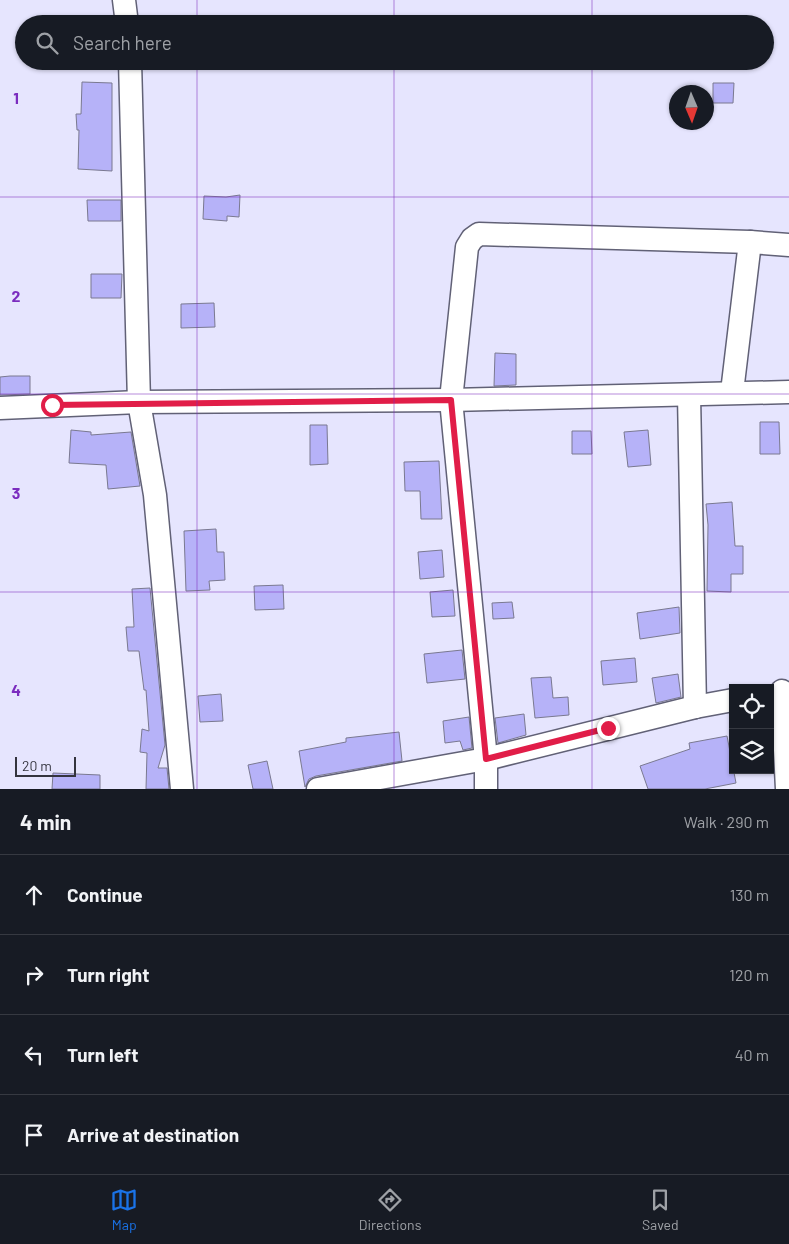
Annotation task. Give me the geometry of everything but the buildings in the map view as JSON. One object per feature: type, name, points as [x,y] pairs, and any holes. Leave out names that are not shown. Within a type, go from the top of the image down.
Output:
[{"type":"street","points":[[124,0],[126,15]]},
{"type":"street","points":[[130,70],[140,402],[156,505],[182,789]]},
{"type":"street","points":[[486,789],[486,759],[451,400],[467,247],[472,239],[479,234],[750,242],[789,245]]},
{"type":"street","points":[[732,392],[750,242]]},
{"type":"street","points":[[0,408],[140,402],[451,400],[789,392]]},
{"type":"street","points":[[689,394],[695,707]]},
{"type":"street","points":[[780,691],[787,789]]},
{"type":"street","points":[[318,789],[486,759],[695,707],[729,701]]},
{"type":"route","points":[[52,405],[140,402],[451,400],[486,759],[608,728]]}]
